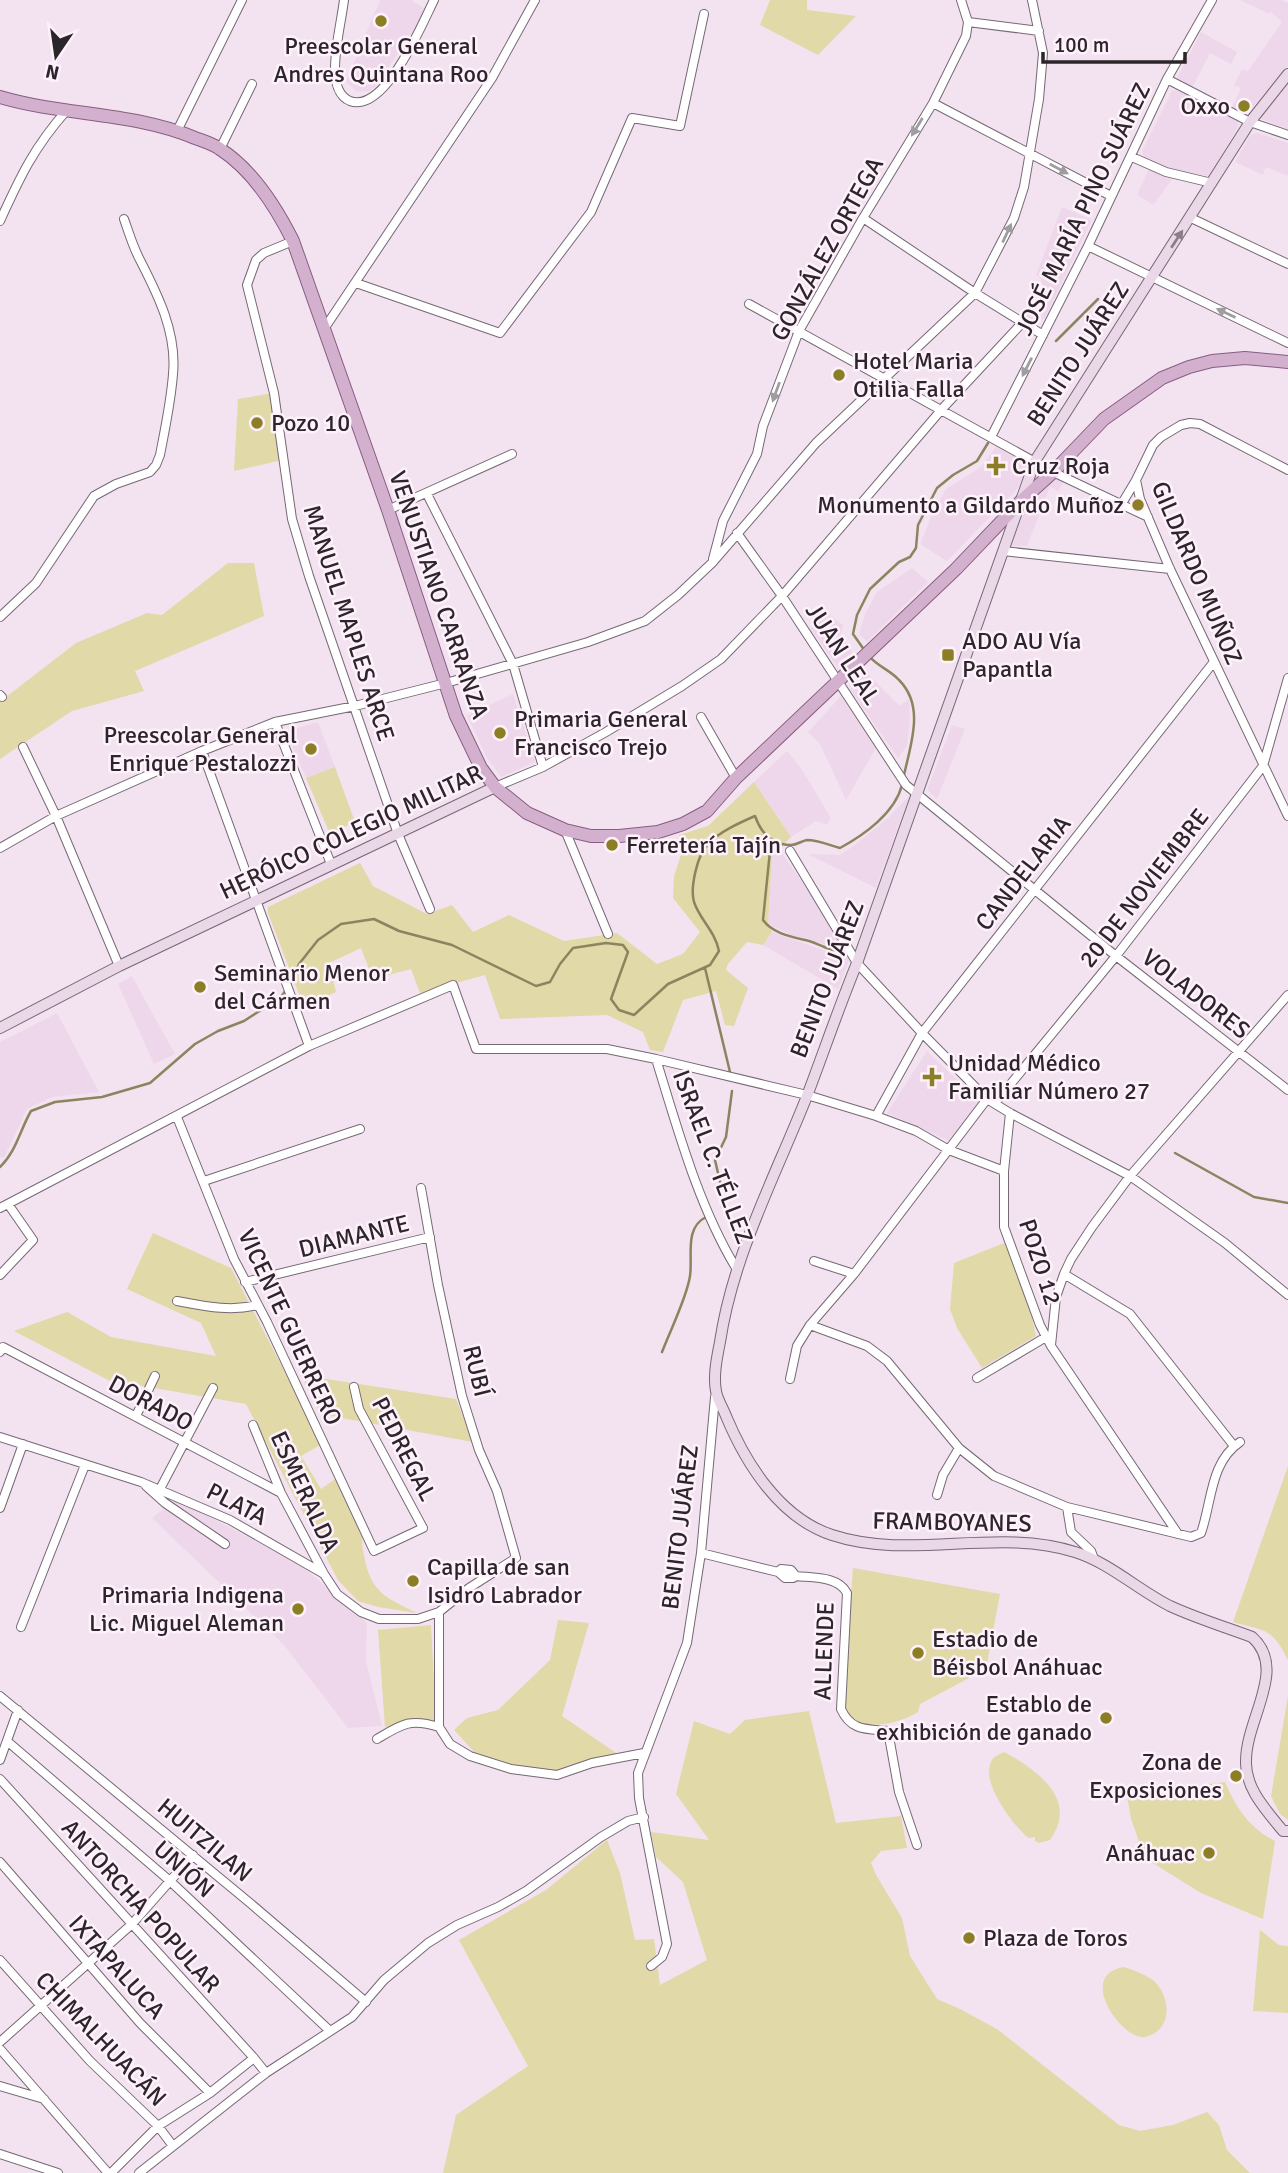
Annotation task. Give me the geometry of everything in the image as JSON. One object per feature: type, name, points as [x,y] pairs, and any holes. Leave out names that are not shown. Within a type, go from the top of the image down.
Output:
[{"type":"main road","name":"VENUSTIANO CARRANZA","points":[[0,97],[133,119],[177,131],[220,149],[265,193],[293,241],[388,510],[456,716],[481,768],[495,787],[527,813],[565,830],[592,836],[658,832],[683,824],[707,811],[736,778],[956,569],[1104,419],[1162,378],[1212,360],[1245,358],[1288,362]]},
{"type":"street","points":[[177,131],[242,0]]},
{"type":"street","points":[[344,0],[335,71],[342,96],[357,102],[367,101],[390,80],[408,52],[434,0]]},
{"type":"street","points":[[324,329],[492,78],[536,0]]},
{"type":"street","points":[[961,0],[968,22],[1040,31]]},
{"type":"street","points":[[0,848],[55,816],[275,722],[355,706],[446,683],[588,642],[645,621],[678,595],[713,562],[816,443],[975,293],[1014,218],[1024,187],[1043,53],[1032,0]]},
{"type":"street","name":"JOSÉ MARÍA PINO SUÁREZ","points":[[991,437],[1088,247],[1167,79],[1212,0]]},
{"type":"street","points":[[356,283],[500,333],[591,212],[632,118],[680,126],[704,14]]},
{"type":"street","name":"GONZÁLEZ ORTEGA","points":[[713,562],[723,522],[757,454],[764,426],[799,331],[933,103],[966,36],[968,22]]},
{"type":"street","name":"BENITO JUÁREZ","points":[[651,1966],[662,1957],[667,1944],[639,1798],[638,1773],[687,1643],[701,1553],[721,1333],[736,1268],[807,1095],[857,963],[1035,461],[1250,122],[1288,74]]},
{"type":"street","points":[[1167,79],[1250,122],[1288,135]]},
{"type":"street","points":[[220,149],[252,84]]},
{"type":"street","points":[[933,103],[1111,196]]},
{"type":"street","points":[[0,221],[19,177],[43,137],[67,110]]},
{"type":"street","points":[[1132,157],[1166,172],[1212,183]]},
{"type":"street","points":[[863,218],[1043,335]]},
{"type":"street","points":[[1191,218],[1288,264]]},
{"type":"street","points":[[0,617],[36,583],[94,496],[116,484],[150,472],[160,455],[174,372],[172,342],[159,298],[139,259],[124,219]]},
{"type":"street","name":"MANUEL MAPLES ARCE","points":[[293,241],[264,253],[256,260],[247,285],[274,393],[292,519],[398,834],[430,909]]},
{"type":"street","points":[[1088,247],[1288,343]]},
{"type":"street","points":[[749,304],[1053,471],[1148,517]]},
{"type":"street","name":"HERÓICO COLEGIO MILITAR","points":[[0,1028],[119,966],[331,864],[543,767],[671,692],[721,659],[782,596],[942,409],[1023,322]]},
{"type":"street","name":"GILDARDO MUÑOZ","points":[[1288,470],[1200,424],[1190,423],[1175,428],[1153,445],[1136,480],[1170,569],[1288,816]]},
{"type":"street","points":[[388,510],[512,454]]},
{"type":"street","points":[[1121,505],[1136,480]]},
{"type":"street","points":[[427,494],[513,664],[543,767]]},
{"type":"street","name":"JUAN LEAL","points":[[737,533],[782,596],[906,785],[917,796]]},
{"type":"street","points":[[983,539],[991,541],[1003,551],[1170,569]]},
{"type":"street","name":"CANDELARIA","points":[[876,1116],[922,1033],[1213,663]]},
{"type":"street","name":"20 DE NOVIEMBRE","points":[[790,1379],[797,1346],[810,1325],[855,1274],[949,1150],[1116,956],[1263,766],[1288,678]]},
{"type":"street","points":[[701,717],[736,778]]},
{"type":"street","points":[[275,722],[331,864]]},
{"type":"street","points":[[23,747],[119,966]]},
{"type":"street","points":[[202,751],[309,1046]]},
{"type":"street","name":"VOLADORES","points":[[917,796],[1288,1090]]},
{"type":"street","points":[[565,830],[608,934]]},
{"type":"street","points":[[790,851],[857,963],[922,1033],[991,1101],[1010,1114],[1130,1176],[1225,1243],[1288,1295]]},
{"type":"street","points":[[0,1275],[33,1240],[4,1206],[309,1046],[453,985],[476,1049],[607,1049],[656,1059],[807,1095],[876,1116],[916,1131],[949,1150],[1004,1171]]},
{"type":"street","points":[[1051,1346],[1056,1297],[1071,1259],[1092,1227],[1130,1176],[1288,995]]},
{"type":"street","name":"ISRAEL C. TÉLLEZ","points":[[656,1059],[680,1135],[719,1240],[736,1268]]},
{"type":"street","name":"POZO 12","points":[[1010,1114],[1004,1171],[1004,1227],[1046,1337],[1178,1534]]},
{"type":"street","name":"VICENTE GUERRERO","points":[[177,1117],[234,1259],[374,1551],[422,1528]]},
{"type":"street","points":[[204,1181],[360,1129]]},
{"type":"street","name":"RUBÍ","points":[[421,1188],[462,1395],[479,1450],[497,1492],[516,1558],[469,1588],[439,1612]]},
{"type":"street","name":"DIAMANTE","points":[[245,1282],[430,1237]]},
{"type":"street","points":[[814,1261],[855,1274]]},
{"type":"street","points":[[810,1325],[867,1346],[887,1361],[959,1448],[994,1476],[1067,1507],[1191,1537],[1201,1533],[1216,1472],[1237,1444],[1130,1314],[1064,1274]]},
{"type":"street","points":[[177,1300],[216,1308],[258,1305]]},
{"type":"street","name":"POZO 12","points":[[977,1378],[1046,1337]]},
{"type":"street","name":"DORADO","points":[[1,1349],[136,1416],[281,1493]]},
{"type":"street","points":[[136,1416],[155,1376]]},
{"type":"street","name":"PEDREGAL","points":[[354,1387],[359,1409],[422,1528]]},
{"type":"street","points":[[160,1489],[213,1388]]},
{"type":"street","name":"FRAMBOYANES","points":[[716,1391],[730,1425],[764,1483],[777,1499],[811,1526],[831,1535],[889,1547],[1017,1542],[1054,1546],[1094,1559]]},
{"type":"street","name":"ESMERALDA","points":[[253,1425],[281,1493],[324,1574]]},
{"type":"street","name":"PLATA","points":[[0,1437],[141,1482],[230,1520],[324,1574],[337,1594],[361,1612],[379,1619],[418,1619],[439,1612]]},
{"type":"street","points":[[0,1508],[23,1444]]},
{"type":"street","points":[[937,1495],[943,1475],[959,1448]]},
{"type":"street","points":[[21,1627],[85,1465]]},
{"type":"street","points":[[141,1482],[165,1503],[225,1544]]},
{"type":"street","points":[[1067,1507],[1072,1532],[1091,1551],[1094,1559],[1170,1605],[1264,1643],[1276,1671],[1276,1678],[1251,1736],[1246,1761],[1249,1781],[1258,1800],[1283,1830],[1288,1831]]},
{"type":"street","name":"ALLENDE","points":[[701,1553],[778,1572],[785,1578],[796,1576],[832,1580],[843,1585],[847,1593],[841,1709],[845,1720],[859,1728],[888,1731],[899,1792],[917,1845]]},
{"type":"street","points":[[439,1612],[439,1727],[450,1744],[470,1756],[511,1769],[556,1775],[592,1763],[644,1753]]},
{"type":"street","name":"HUITZILAN","points":[[0,1696],[366,2002]]},
{"type":"street","points":[[0,1760],[18,1710]]},
{"type":"street","points":[[377,1739],[408,1722],[439,1727]]},
{"type":"street","name":"UNIÓN","points":[[7,1741],[170,1881],[330,2031]]},
{"type":"street","name":"ANTORCHA POPULAR","points":[[0,1779],[266,2073]]},
{"type":"street","points":[[139,2173],[266,2073],[352,2017],[383,1980],[428,1943],[457,1925],[526,1891],[628,1821],[644,1817]]},
{"type":"street","points":[[0,2042],[132,1924],[193,1855]]},
{"type":"street","name":"IXTAPALUCA","points":[[0,1862],[140,2023],[210,2093]]},
{"type":"street","name":"CHIMALHUACÁN","points":[[0,1960],[90,2061],[158,2126],[173,2146]]},
{"type":"street","points":[[0,2049],[109,2173],[158,2126],[210,2093],[254,2058]]},
{"type":"street","points":[[0,2086],[44,2099]]},
{"type":"street","points":[[0,2154],[58,2173]]},
{"type":"shaded area","points":[[380,0],[411,0],[427,10],[376,86],[369,91],[357,92],[346,82]]},
{"type":"shaded area","points":[[770,0],[807,0],[807,10],[856,16],[818,55],[760,25]]},
{"type":"shaded area","points":[[1240,0],[1281,0],[1288,3],[1288,65],[1249,112],[1245,113],[1232,107],[1241,88],[1234,85],[1242,69],[1248,71],[1282,22],[1271,12],[1269,14]]},
{"type":"shaded area","points":[[1201,32],[1237,52],[1231,64],[1210,53],[1192,88],[1179,82],[1177,78]]},
{"type":"shaded area","points":[[1288,77],[1288,129],[1261,119],[1259,114]]},
{"type":"shaded area","points":[[1176,90],[1237,120],[1239,125],[1210,176],[1170,170],[1144,157],[1142,151],[1172,91]]},
{"type":"shaded area","points":[[1257,133],[1288,143],[1288,176],[1266,167],[1263,175],[1235,162],[1250,135]]},
{"type":"shaded area","points":[[1149,169],[1173,178],[1152,204],[1137,195]]},
{"type":"shaded area","points":[[1062,207],[1092,220],[1045,318],[1036,322],[1025,316],[1042,279],[1036,275]]},
{"type":"shaded area","name":"Pozo 10","points":[[273,393],[282,460],[234,471],[238,399]]},
{"type":"shaded area","points":[[996,446],[1027,463],[1028,469],[1018,488],[947,561],[920,544],[931,517],[946,489],[981,467]]},
{"type":"shaded area","points":[[1056,478],[1065,481],[1058,491],[1050,487],[1027,546],[1012,546],[1020,520]]},
{"type":"shaded area","points":[[228,563],[254,563],[264,616],[135,671],[144,691],[72,711],[0,759],[0,702],[76,643],[147,613],[162,615]]},
{"type":"shaded area","points":[[912,568],[928,582],[867,642],[859,634],[865,614],[877,592]]},
{"type":"shaded area","points":[[829,614],[843,625],[841,634],[854,654],[839,669],[810,628]]},
{"type":"shaded area","points":[[866,672],[900,706],[909,699],[907,746],[898,758],[850,689]]},
{"type":"shaded area","name":"Primaria General Francisco Trejo","points":[[513,694],[535,762],[501,777],[487,758],[467,716]]},
{"type":"shaded area","points":[[841,696],[876,748],[846,800],[820,744],[808,732]]},
{"type":"shaded area","name":"Preescolar General Enrique Pestalozzi","points":[[318,722],[335,767],[306,778],[286,731]]},
{"type":"shaded area","points":[[952,725],[965,729],[937,799],[927,790]]},
{"type":"shaded area","points":[[787,751],[801,768],[831,818],[827,825],[816,821],[791,837],[754,782]]},
{"type":"shaded area","points":[[335,767],[355,822],[330,834],[306,778]]},
{"type":"shaded area","points":[[754,782],[791,837],[772,856],[768,924],[772,932],[763,945],[747,942],[728,964],[726,970],[748,988],[734,1026],[725,1025],[716,991],[683,1000],[663,1052],[650,1050],[643,1032],[607,1015],[500,1019],[485,975],[420,993],[411,969],[373,979],[361,948],[329,963],[336,992],[304,1007],[268,913],[268,907],[360,863],[373,886],[427,914],[452,905],[473,932],[509,915],[564,941],[617,933],[657,964],[683,954],[700,932],[673,898],[674,876],[683,849],[679,835],[708,826]]},
{"type":"shaded area","points":[[910,795],[876,888],[807,854],[840,855],[888,818]]},
{"type":"shaded area","points":[[780,850],[846,946],[838,950],[807,938],[796,937],[768,924],[772,856]]},
{"type":"shaded area","points":[[772,932],[839,956],[851,956],[838,989],[763,945]]},
{"type":"shaded area","points":[[132,976],[175,1054],[154,1064],[118,984]]},
{"type":"shaded area","points":[[57,1013],[99,1092],[52,1097],[27,1109],[4,1158],[0,1157],[0,1042]]},
{"type":"shaded area","name":"Unidad Médico Familiar Número 27","points":[[927,1051],[981,1103],[952,1142],[887,1113]]},
{"type":"shaded area","points":[[153,1233],[231,1268],[322,1444],[301,1456],[321,1489],[338,1477],[364,1533],[363,1552],[375,1586],[388,1598],[417,1613],[358,1601],[338,1580],[246,1404],[108,1380],[14,1331],[67,1312],[111,1337],[216,1356],[201,1323],[127,1289]]},
{"type":"shaded area","points":[[1004,1243],[1023,1277],[1036,1336],[982,1368],[957,1328],[950,1309],[954,1263]]},
{"type":"shaded area","points":[[301,1375],[456,1399],[473,1442],[320,1414]]},
{"type":"shaded area","points":[[1288,1466],[1288,1660],[1267,1632],[1233,1622]]},
{"type":"shaded area","points":[[176,1499],[301,1565],[367,1623],[366,1661],[382,1726],[348,1728],[284,1645],[152,1518]]},
{"type":"shaded area","name":"Estadio de Béisbol Anáhuac","points":[[853,1568],[1000,1594],[986,1669],[920,1704],[918,1712],[903,1719],[877,1725],[859,1723],[852,1719],[843,1705]]},
{"type":"shaded area","points":[[558,1620],[589,1623],[562,1716],[619,1755],[593,1767],[558,1775],[513,1768],[477,1755],[454,1730],[467,1718],[498,1710],[550,1660]]},
{"type":"shaded area","points":[[431,1625],[436,1721],[385,1727],[378,1630]]},
{"type":"shaded area","points":[[1288,1696],[1288,1820],[1280,1814],[1271,1796]]},
{"type":"shaded area","points":[[809,1711],[836,1823],[901,1816],[907,1848],[881,1851],[871,1863],[902,1918],[910,1956],[937,1999],[997,2029],[1119,2125],[1140,2131],[1173,2125],[1207,2112],[1219,2125],[1227,2150],[1250,2173],[443,2173],[456,2115],[528,2066],[459,1940],[546,1890],[607,1840],[620,1873],[635,1940],[654,1939],[660,1985],[707,1960],[683,1882],[656,1857],[651,1832],[709,1840],[676,1794],[694,1721],[730,1734],[745,1720]]},
{"type":"shaded area","points":[[1004,1752],[1041,1777],[1057,1799],[1060,1812],[1058,1825],[1050,1840],[1039,1843],[1035,1841],[1035,1837],[1026,1836],[1013,1822],[994,1791],[990,1781],[991,1762]]},
{"type":"shaded area","name":"Anáhuac","points":[[1225,1782],[1244,1816],[1258,1830],[1275,1841],[1263,1919],[1201,1893],[1145,1858],[1131,1819],[1127,1796]]},
{"type":"shaded area","points":[[1260,1930],[1279,1945],[1288,1946],[1288,2013],[1253,2011]]},
{"type":"shaded area","points":[[1124,1967],[1154,1981],[1164,1996],[1164,2021],[1154,2034],[1145,2037],[1136,2035],[1116,2019],[1108,2007],[1103,1994],[1104,1982],[1110,1972]]},
{"type":"waterway","points":[[1056,341],[1098,299]]},
{"type":"waterway","points":[[865,651],[853,634],[857,615],[870,589],[899,562],[910,557],[916,548],[918,525],[937,488],[977,461],[988,443]]},
{"type":"waterway","points":[[869,656],[899,680],[912,701],[914,725],[904,775]]},
{"type":"waterway","points":[[290,985],[299,964],[318,940],[341,924],[374,919],[399,931],[452,945],[536,986],[550,982],[573,948],[606,943],[623,945],[628,952],[611,999],[619,1010],[634,1015],[668,984],[710,965],[719,951],[693,896],[698,863],[704,849],[713,840],[755,816],[764,833],[778,843],[791,845],[811,840],[840,848],[859,837],[886,814],[902,785]]},
{"type":"waterway","points":[[771,841],[763,920],[772,929],[784,934],[832,950],[847,952]]},
{"type":"waterway","points":[[705,968],[730,1072]]},
{"type":"waterway","points":[[0,1167],[14,1148],[31,1111],[55,1102],[102,1097],[150,1083],[195,1044],[244,1021],[281,997],[286,990]]},
{"type":"waterway","points":[[722,1207],[721,1186],[715,1160],[726,1137],[732,1091]]},
{"type":"waterway","points":[[1175,1153],[1254,1197],[1288,1203]]},
{"type":"waterway","points":[[662,1352],[688,1284],[692,1235],[699,1222],[706,1217]]},
{"type":"place","name":"Preescolar General Andres Quintana Roo","points":[[381,21]]},
{"type":"place","name":"Oxxo","points":[[1244,106]]},
{"type":"place","name":"Hotel Maria Otilia Falla","points":[[839,375]]},
{"type":"place","name":"Pozo 10","points":[[257,423]]},
{"type":"place","name":"Cruz Roja","points":[[996,466]]},
{"type":"place","name":"Monumento a Gildardo Muñoz","points":[[1138,505]]},
{"type":"place","name":"ADO AU Vía Papantla","points":[[948,655]]},
{"type":"place","name":"Primaria General Francisco Trejo","points":[[500,733]]},
{"type":"place","name":"Preescolar General Enrique Pestalozzi","points":[[311,749]]},
{"type":"place","name":"Ferretería Tajín","points":[[612,845]]},
{"type":"place","name":"Seminario Menor del Cármen","points":[[200,987]]},
{"type":"place","name":"Unidad Médico Familiar Número 27","points":[[932,1077]]},
{"type":"place","name":"Capilla de san Isidro Labrador","points":[[413,1581]]},
{"type":"place","name":"Primaria Indigena Lic. Miguel Aleman","points":[[298,1609]]},
{"type":"place","name":"Estadio de Béisbol Anáhuac","points":[[918,1653]]},
{"type":"place","name":"Establo de exhibición de ganado","points":[[1106,1718]]},
{"type":"place","name":"Zona de Exposiciones","points":[[1236,1776]]},
{"type":"place","name":"Anáhuac","points":[[1209,1853]]},
{"type":"place","name":"Plaza de Toros","points":[[969,1938]]}]
